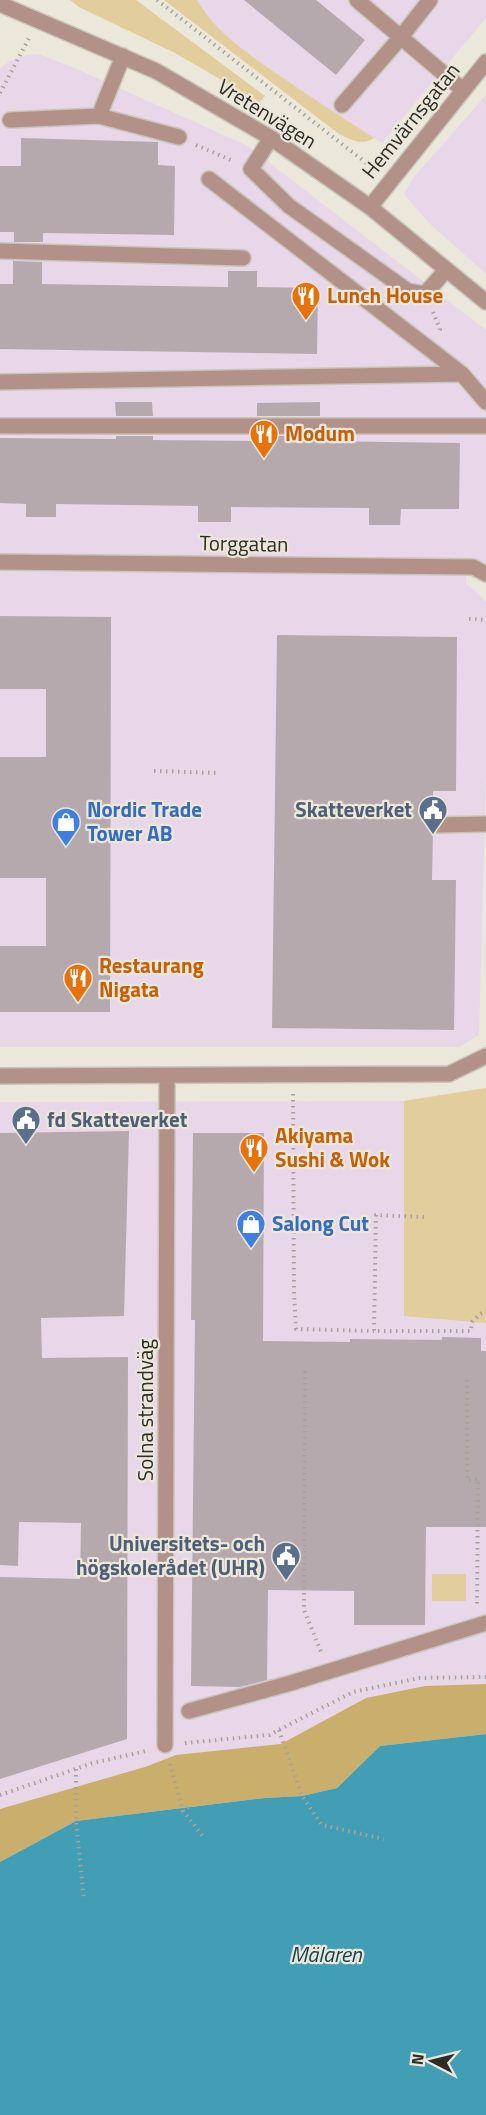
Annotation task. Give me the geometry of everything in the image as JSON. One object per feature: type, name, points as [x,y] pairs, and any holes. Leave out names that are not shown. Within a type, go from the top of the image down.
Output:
[{"type":"street","points":[[357,0],[463,90]]},
{"type":"street","points":[[342,105],[402,37],[430,0]]},
{"type":"street","name":"Vretenvägen","points":[[4,7],[156,71],[271,138],[370,207],[486,303]]},
{"type":"street","points":[[99,116],[123,56]]},
{"type":"street","name":"Hemvärnsgatan","points":[[370,207],[486,62]]},
{"type":"street","points":[[10,120],[99,116],[179,137]]},
{"type":"street","points":[[271,138],[251,169],[289,206],[408,291],[425,294],[446,270]]},
{"type":"street","points":[[209,179],[462,374],[486,402]]},
{"type":"street","points":[[0,251],[243,258]]},
{"type":"street","points":[[0,381],[462,374]]},
{"type":"street","points":[[0,426],[486,426]]},
{"type":"street","name":"Torggatan","points":[[0,562],[473,567],[486,574]]},
{"type":"street","points":[[438,825],[486,824]]},
{"type":"street","points":[[0,1076],[449,1074],[486,1056]]},
{"type":"street","name":"Solna strandväg","points":[[165,1745],[168,1076]]},
{"type":"street","points":[[189,1711],[291,1683],[481,1625]]},
{"type":"path","points":[[157,0],[390,182]]},
{"type":"path","points":[[0,93],[38,20]]},
{"type":"path","points":[[179,137],[251,169]]},
{"type":"path","points":[[425,294],[440,329],[428,349]]},
{"type":"path","points":[[469,619],[486,620]]},
{"type":"path","points":[[154,771],[218,773]]},
{"type":"path","points":[[293,1075],[296,1329],[471,1331],[472,1322],[486,1311]]},
{"type":"path","points":[[374,1331],[376,1215],[424,1217]]},
{"type":"path","points":[[304,1610],[305,1371]]},
{"type":"path","points":[[467,1380],[467,1480],[478,1479],[481,1625]]},
{"type":"path","points":[[0,1795],[76,1769],[165,1745],[269,1735],[353,1692],[420,1678],[486,1677]]},
{"type":"path","points":[[279,1730],[302,1796],[322,1826],[384,1839]]},
{"type":"path","points":[[165,1745],[183,1811],[205,1839]]},
{"type":"path","points":[[76,1769],[76,1821],[84,1900]]},
{"type":"path","points":[[183,1811],[189,1807]]},
{"type":"shaded area","points":[[70,0],[136,0],[265,96],[260,102],[175,53],[79,7]]},
{"type":"shaded area","points":[[164,0],[197,0],[212,21],[239,46],[374,138],[361,142],[339,134]]},
{"type":"shaded area","points":[[197,0],[486,0],[486,18],[382,143],[299,90],[226,37],[206,15]]},
{"type":"shaded area","points":[[39,54],[248,146],[486,330],[486,573],[466,572],[466,584],[486,602],[486,777],[479,1035],[459,1047],[0,1047],[0,68],[26,55]]},
{"type":"shaded area","points":[[486,95],[486,274],[430,224],[404,194],[414,177]]},
{"type":"shaded area","points":[[486,1088],[486,1734],[380,1746],[302,1796],[189,1807],[0,1862],[0,1102],[404,1101]]},
{"type":"shaded area","points":[[486,1088],[486,1323],[404,1316],[404,1101]]},
{"type":"shaded area","points":[[432,1574],[466,1574],[466,1601],[432,1601]]},
{"type":"shaded area","points":[[486,1684],[486,1734],[380,1746],[337,1788],[302,1796],[265,1798],[76,1821],[0,1862],[0,1809],[145,1767],[176,1755],[281,1744],[366,1698],[425,1686]]},
{"type":"water","name":"Mälaren","points":[[486,1734],[486,2115],[0,2115],[0,1862],[76,1821],[265,1798],[302,1796],[337,1788],[380,1746]]},
{"type":"building","points":[[244,0],[316,0],[365,40],[336,75]]},
{"type":"building","points":[[21,138],[158,142],[158,165],[175,166],[174,235],[43,233],[43,242],[14,242],[14,232],[0,232],[0,166],[21,166]]},
{"type":"building","points":[[13,261],[42,262],[42,284],[228,287],[228,271],[257,271],[257,287],[318,288],[317,354],[0,349],[0,284],[13,284]]},
{"type":"building","points":[[115,402],[152,402],[153,416],[116,416]]},
{"type":"building","points":[[320,402],[320,416],[257,416],[257,403]]},
{"type":"building","points":[[116,436],[153,436],[153,440],[257,441],[257,436],[319,436],[319,441],[460,443],[459,509],[401,509],[400,525],[369,525],[369,508],[231,507],[231,522],[198,522],[198,506],[56,504],[56,517],[26,517],[26,504],[0,503],[0,438],[116,439]]},
{"type":"building","points":[[0,616],[111,617],[110,1012],[0,1012],[0,946],[46,946],[46,878],[0,878],[0,757],[46,757],[46,689],[0,689]]},
{"type":"building","points":[[277,635],[457,637],[456,791],[433,791],[433,817],[428,825],[433,833],[432,880],[456,880],[454,1030],[272,1028]]},
{"type":"building","points":[[129,1131],[124,1316],[41,1318],[42,1358],[128,1357],[127,1739],[0,1779],[0,1577],[80,1579],[81,1523],[19,1522],[18,1566],[0,1565],[0,1133]]},
{"type":"building","points":[[193,1133],[264,1133],[263,1341],[350,1342],[350,1339],[481,1338],[481,1351],[486,1351],[486,1527],[426,1527],[425,1625],[354,1625],[354,1591],[268,1590],[267,1680],[240,1687],[191,1686],[195,1320],[191,1320]]},
{"type":"place","name":"Lunch House","points":[[306,322]]},
{"type":"place","name":"Modum","points":[[264,460]]},
{"type":"place","name":"Skatteverket","points":[[433,836]]},
{"type":"place","name":"Nordic Trade Tower AB","points":[[66,848]]},
{"type":"place","name":"Restaurang Nigata","points":[[78,1004]]},
{"type":"place","name":"fd Skatteverket","points":[[26,1146]]},
{"type":"place","name":"Akiyama Sushi & Wok","points":[[254,1174]]},
{"type":"place","name":"Salong Cut","points":[[251,1250]]},
{"type":"place","name":"Universitets- och högskolerådet (UHR)","points":[[286,1582]]}]
